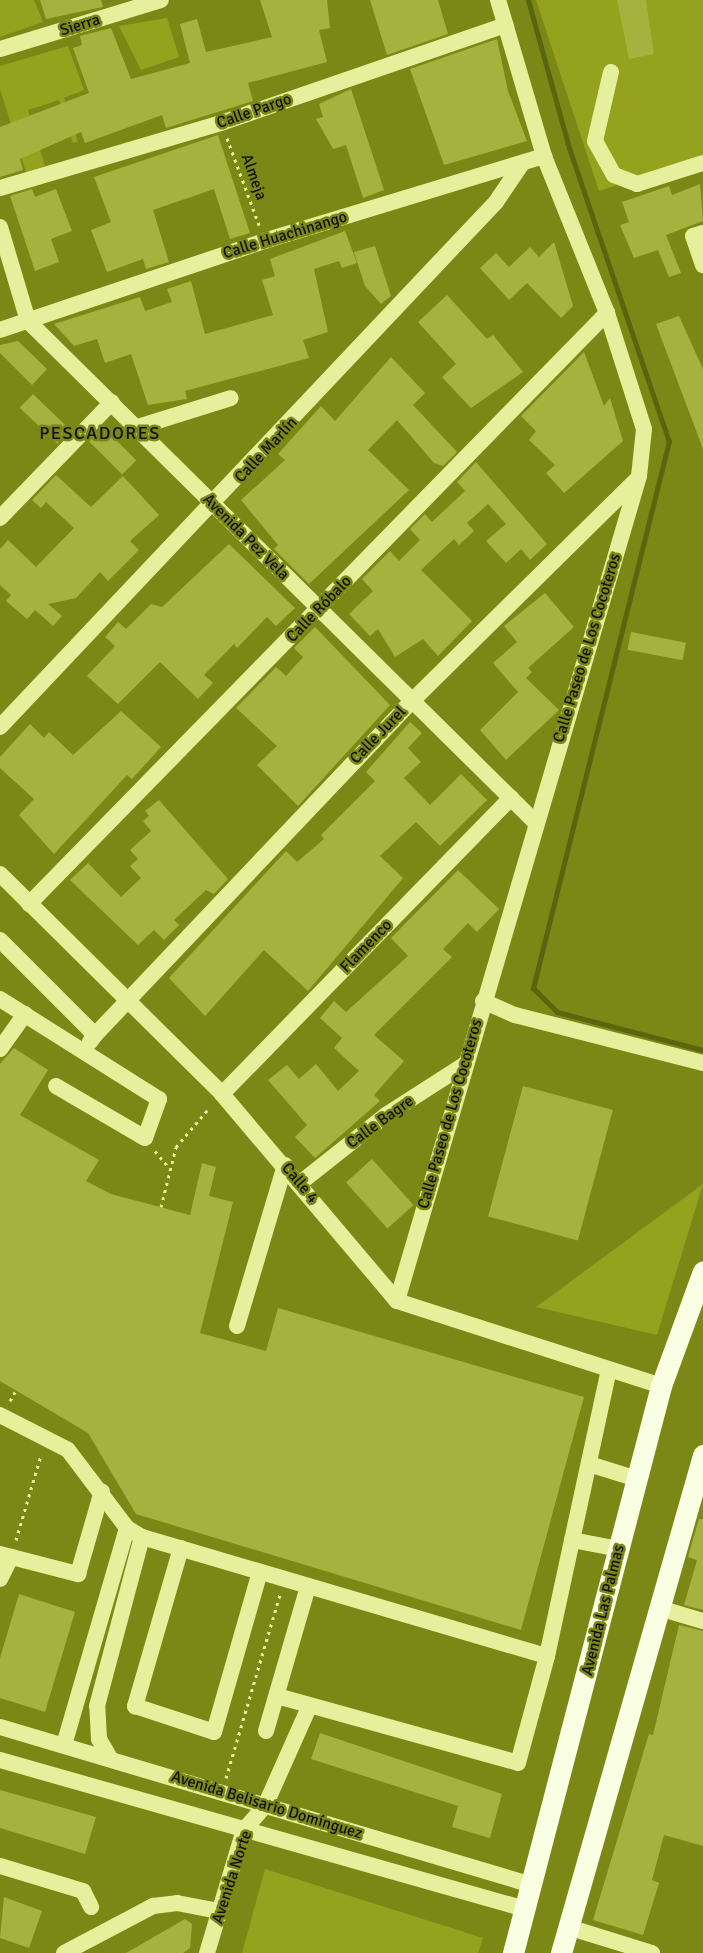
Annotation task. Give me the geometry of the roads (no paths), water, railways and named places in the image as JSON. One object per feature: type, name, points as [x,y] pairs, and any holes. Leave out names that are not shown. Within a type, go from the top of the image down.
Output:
[{"type":"main road","name":"Avenida Las Palmas","points":[[513,1953],[661,1386],[703,1271]]},
{"type":"main road","points":[[561,1953],[703,1455]]},
{"type":"street","name":"Sierra","points":[[0,49],[160,0]]},
{"type":"street","name":"Calle Paseo de Los Cocoteros","points":[[397,1301],[534,821],[639,476],[644,429],[607,313],[544,156],[498,0]]},
{"type":"street","name":"Calle Pargo","points":[[0,188],[221,123],[506,25]]},
{"type":"street","points":[[611,72],[595,141],[614,175],[637,184],[703,163]]},
{"type":"street","name":"Calle Huachinango","points":[[0,330],[264,241],[521,165],[544,156]]},
{"type":"street","name":"Calle Marlín","points":[[0,727],[214,506],[496,202],[521,165]]},
{"type":"street","name":"Avenida Pez Vela","points":[[0,227],[28,321],[138,427],[214,506],[534,821]]},
{"type":"street","points":[[703,232],[693,236],[703,265]]},
{"type":"street","name":"Calle Róbalo","points":[[29,904],[607,313]]},
{"type":"street","points":[[138,427],[231,398]]},
{"type":"street","points":[[0,518],[112,402]]},
{"type":"street","name":"Calle Jurel","points":[[84,1050],[123,1001],[412,700],[639,476]]},
{"type":"street","name":"Flamenco","points":[[222,1094],[511,798]]},
{"type":"street","name":"Calle 4","points":[[0,874],[123,1001],[222,1094],[285,1165],[397,1301]]},
{"type":"street","points":[[0,940],[95,1035]]},
{"type":"street","points":[[0,999],[84,1050],[159,1100],[145,1138],[56,1086]]},
{"type":"street","points":[[483,1001],[515,1015],[703,1063]]},
{"type":"street","points":[[0,1049],[25,1014]]},
{"type":"street","name":"Calle Bagre","points":[[300,1183],[386,1115],[464,1065]]},
{"type":"street","points":[[237,1326],[285,1165]]},
{"type":"street","points":[[397,1301],[661,1386]]},
{"type":"street","points":[[277,1696],[309,1707],[518,1763],[547,1656],[609,1370]]},
{"type":"street","points":[[5,1409],[80,1462],[127,1528],[142,1537],[547,1656]]},
{"type":"street","points":[[589,1464],[637,1479]]},
{"type":"street","points":[[0,1579],[5,1556],[78,1574],[102,1491]]},
{"type":"street","points":[[64,1745],[127,1528]]},
{"type":"street","points":[[110,1758],[99,1739],[97,1706],[142,1537]]},
{"type":"street","points":[[572,1540],[619,1549]]},
{"type":"street","points":[[181,1548],[135,1706],[214,1732],[260,1572]]},
{"type":"street","points":[[266,1731],[308,1586]]},
{"type":"street","points":[[659,1608],[703,1622]]},
{"type":"street","name":"Avenida Norte","points":[[207,1953],[244,1830],[265,1806],[309,1707]]},
{"type":"street","name":"Avenida Belisario Domínguez","points":[[0,1727],[441,1856],[532,1885]]},
{"type":"street","name":"Avenida Belisario Domínguez","points":[[0,1761],[525,1909]]},
{"type":"street","points":[[435,1883],[441,1856]]},
{"type":"street","points":[[0,1866],[83,1890],[91,1907]]},
{"type":"street","points":[[64,1953],[153,1906],[177,1903],[219,1911]]},
{"type":"street","points":[[568,1927],[652,1953]]},
{"type":"waterway","points":[[528,0],[569,148],[669,441],[533,988],[557,1012],[703,1050]]},
{"type":"district","name":"PESCADORES","points":[[100,433]]}]
